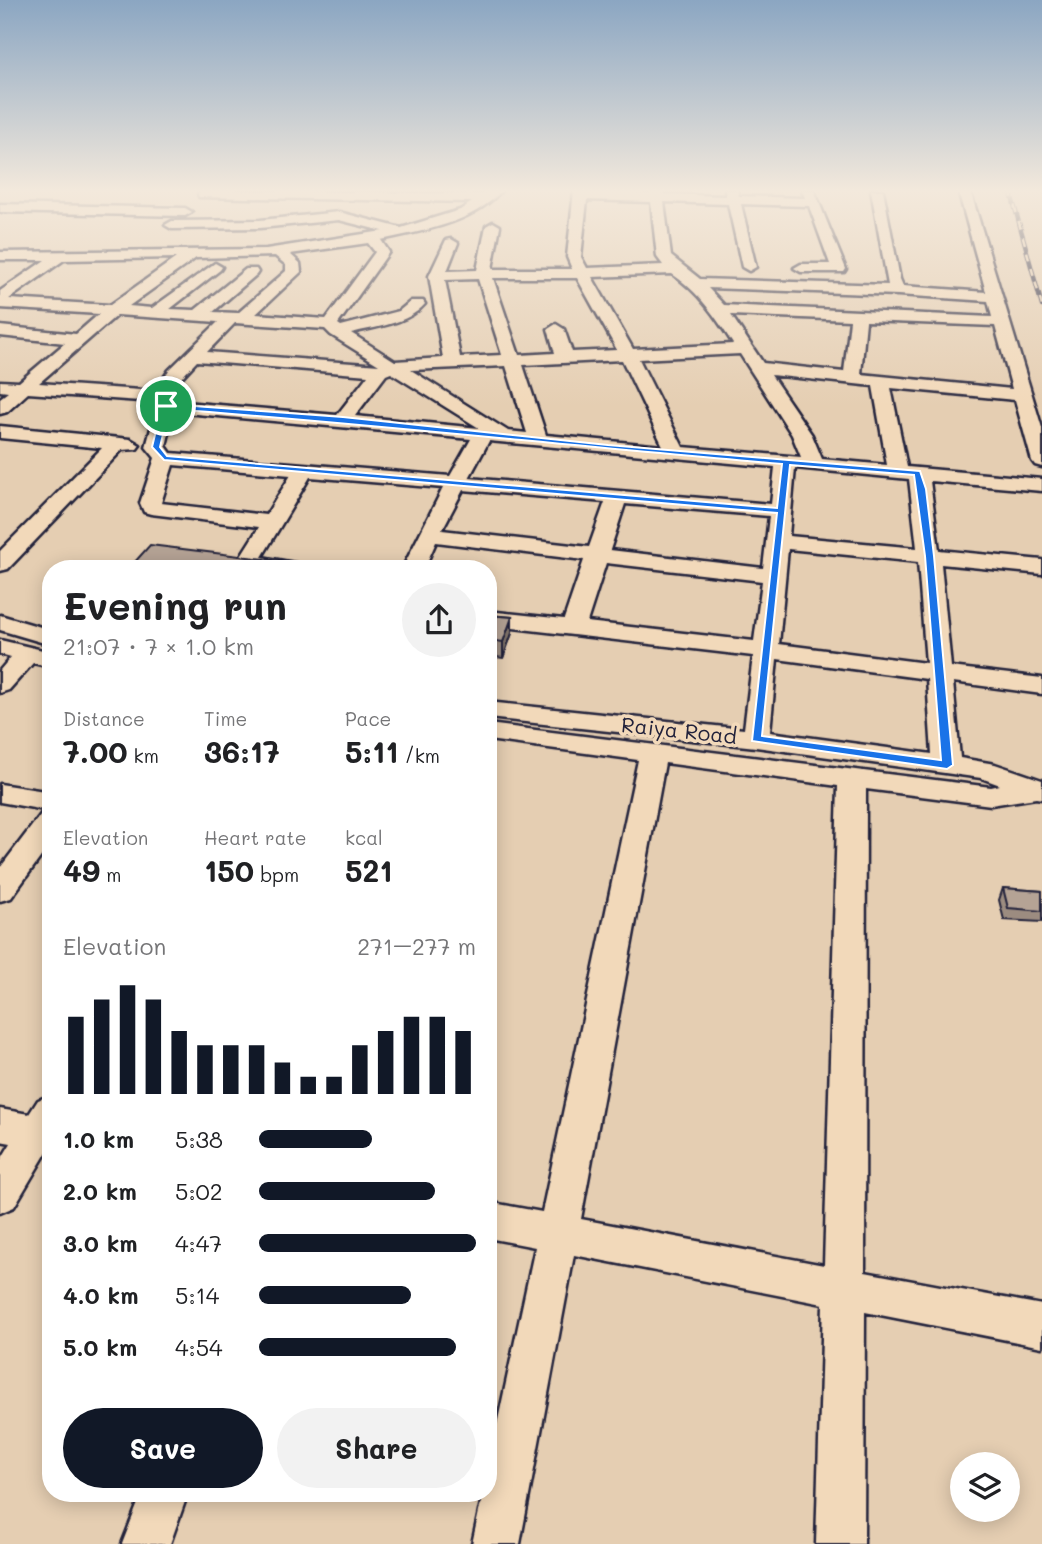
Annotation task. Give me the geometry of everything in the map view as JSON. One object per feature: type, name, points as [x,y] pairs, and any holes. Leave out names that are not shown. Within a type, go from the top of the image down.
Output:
[{"type":"street","points":[[0,300],[52,262]]},
{"type":"street","points":[[0,408],[113,310],[181,262]]},
{"type":"street","points":[[272,522],[151,508],[160,453],[163,401],[175,374],[293,272],[292,262]]},
{"type":"street","points":[[333,328],[376,262]]},
{"type":"street","points":[[443,262],[437,276],[452,361]]},
{"type":"street","points":[[486,262],[484,274],[540,441]]},
{"type":"street","points":[[577,262],[627,353],[677,454]]},
{"type":"street","points":[[669,262],[696,283],[719,310],[802,435],[814,464]]},
{"type":"street","points":[[748,262],[749,267]]},
{"type":"street","points":[[788,268],[839,269],[836,262]]},
{"type":"street","points":[[889,262],[892,279],[898,290]]},
{"type":"street","points":[[983,262],[1004,322],[1042,461]]},
{"type":"street","points":[[437,276],[582,273],[697,265]]},
{"type":"street","points":[[155,313],[215,267]]},
{"type":"street","points":[[198,316],[251,272]]},
{"type":"street","points":[[696,283],[898,290],[995,298]]},
{"type":"street","points":[[873,289],[878,317]]},
{"type":"street","points":[[0,300],[333,328],[405,314],[417,304]]},
{"type":"street","points":[[719,310],[1004,322]]},
{"type":"street","points":[[852,378],[858,316]]},
{"type":"street","points":[[333,328],[385,368],[506,437]]},
{"type":"street","points":[[555,329],[565,356]]},
{"type":"street","points":[[0,331],[80,339]]},
{"type":"street","points":[[193,356],[385,368],[452,361],[744,349]]},
{"type":"street","points":[[343,419],[385,368]]},
{"type":"street","points":[[757,368],[1023,395]]},
{"type":"street","points":[[881,382],[908,472],[922,489],[947,765]]},
{"type":"street","points":[[0,386],[540,441],[1042,485]]},
{"type":"street","points":[[0,432],[117,444],[160,453],[305,469],[781,511]]},
{"type":"street","points":[[417,560],[483,434]]},
{"type":"street","points":[[0,564],[10,543],[117,444]]},
{"type":"street","points":[[756,739],[786,462]]},
{"type":"street","points":[[253,560],[251,556],[305,469]]},
{"type":"street","points":[[573,627],[617,496]]},
{"type":"street","points":[[428,535],[774,576]]},
{"type":"street","points":[[777,541],[1042,567]]},
{"type":"street","points":[[497,619],[1042,686]]},
{"type":"street","points":[[0,622],[42,635]]},
{"type":"street","points":[[0,647],[38,658]]},
{"type":"street","points":[[0,685],[38,658]]},
{"type":"street","name":"Raiya Road","points":[[497,711],[756,739],[985,770],[1038,790]]},
{"type":"street","name":"Raiya Road","points":[[497,733],[991,796],[1038,790]]},
{"type":"street","points":[[496,1544],[654,751]]},
{"type":"street","points":[[839,1544],[852,779]]},
{"type":"street","points":[[0,793],[42,800]]},
{"type":"street","points":[[0,890],[42,833]]},
{"type":"street","points":[[0,1125],[42,1126]]},
{"type":"street","points":[[0,1195],[42,1133]]},
{"type":"street","points":[[497,1222],[1042,1326]]},
{"type":"street","points":[[146,1544],[162,1502]]},
{"type":"building","points":[[150,545],[273,560],[137,560]]},
{"type":"building","points":[[497,616],[512,617],[503,642],[497,641]]},
{"type":"building","points":[[1003,888],[1042,891],[1042,911],[1008,908]]},
{"type":"railway","points":[[1030,262],[1042,306]]},
{"type":"route","points":[[166,406],[156,447],[164,458],[382,475],[781,511],[786,462],[917,473],[922,489],[929,556],[947,765],[756,739],[786,462],[540,441],[343,419],[166,406]]}]
